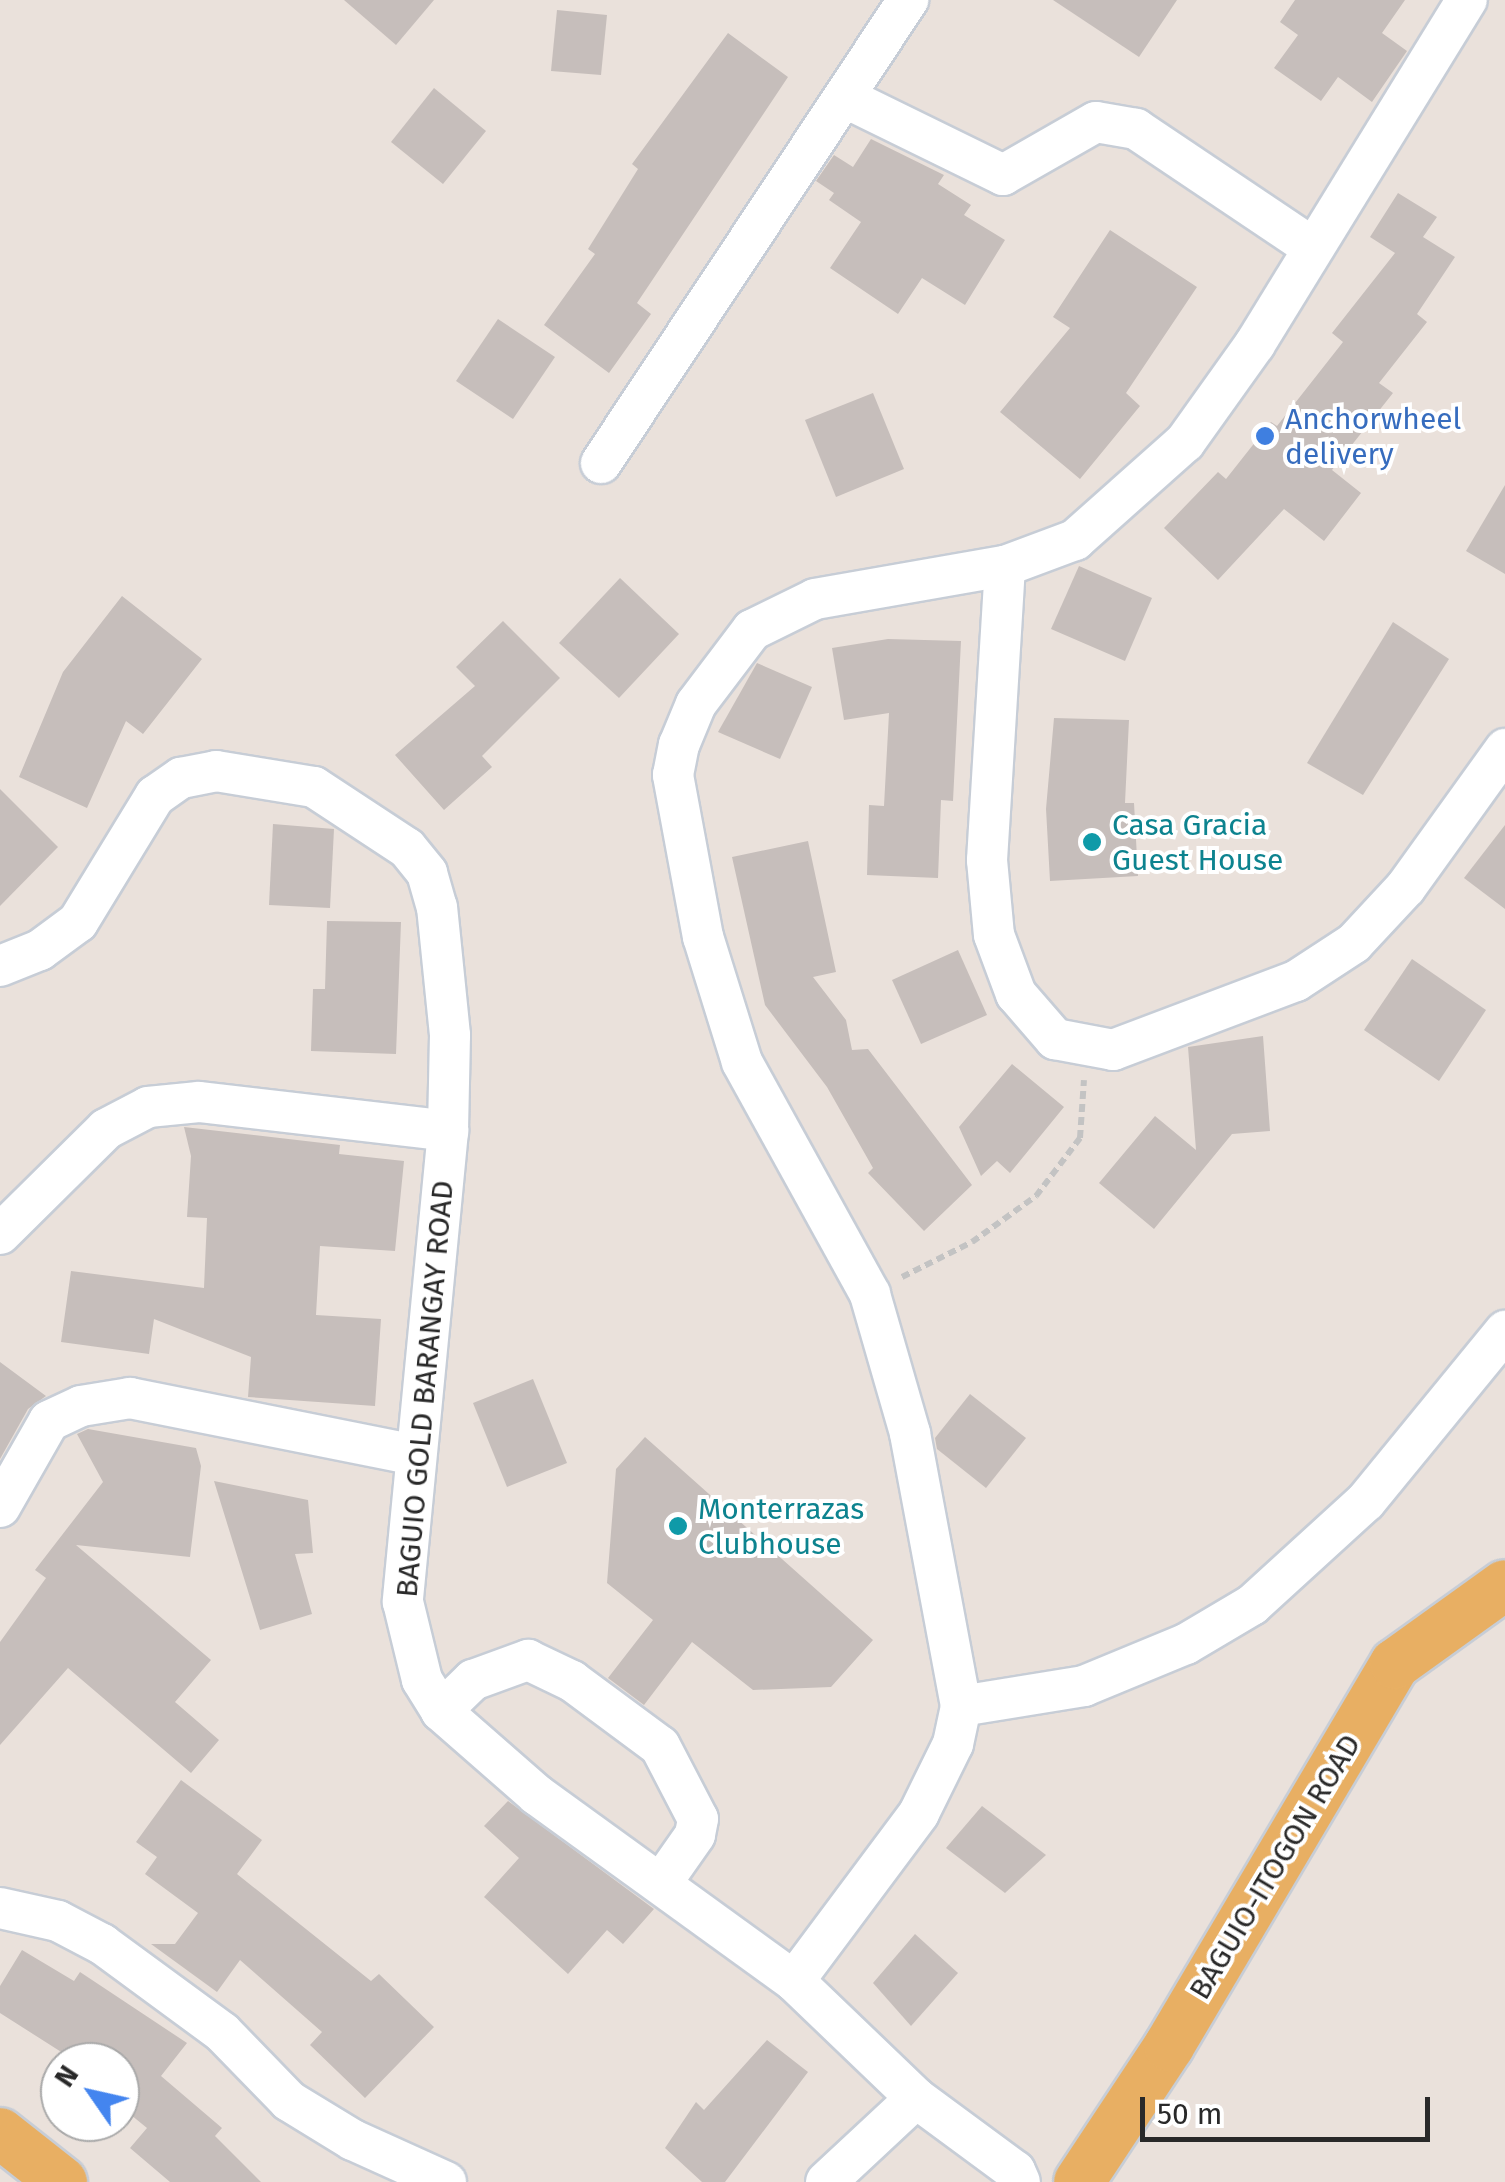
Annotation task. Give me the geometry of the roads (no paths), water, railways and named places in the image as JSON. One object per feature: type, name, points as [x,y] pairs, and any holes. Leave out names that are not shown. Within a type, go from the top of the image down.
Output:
[{"type":"main road","name":"BAGUIO-ITOGON ROAD","points":[[1081,2179],[1169,2046],[1394,1664],[1505,1585]]},
{"type":"main road","points":[[0,2134],[62,2182]]},
{"type":"street","points":[[601,463],[908,0]]},
{"type":"street","points":[[794,1981],[919,1813],[953,1744],[961,1706],[925,1501],[870,1294],[742,1062],[684,863],[673,775],[696,704],[752,630],[815,599],[1005,566],[1075,540],[1186,442],[1313,248],[1467,0]]},
{"type":"street","points":[[846,98],[1002,175],[1096,122],[1136,128],[1313,248]]},
{"type":"street","points":[[1005,566],[987,860],[994,935],[1016,994],[1056,1039],[1086,1049],[1113,1050],[1196,1022],[1296,980],[1354,943],[1406,887],[1505,748]]},
{"type":"street","name":"BAGUIO GOLD BARANGAY ROAD","points":[[0,966],[40,950],[78,922],[155,796],[182,778],[216,771],[314,787],[369,818],[427,873],[445,957],[448,1131],[403,1602],[412,1657],[441,1711],[537,1796],[662,1882],[794,1981],[916,2098],[1018,2176],[1081,2179]]},
{"type":"street","points":[[0,1234],[106,1129],[148,1107],[200,1102],[448,1131]]},
{"type":"street","points":[[961,1706],[1084,1686],[1168,1652],[1252,1606],[1366,1501],[1505,1331]]},
{"type":"street","points":[[0,1507],[48,1420],[81,1406],[130,1398],[415,1455]]},
{"type":"street","points":[[441,1711],[473,1680],[528,1660],[572,1681],[660,1746],[698,1818],[694,1836],[662,1882]]},
{"type":"street","points":[[0,1908],[58,1921],[102,1944],[222,2032],[289,2101],[352,2140],[446,2182]]},
{"type":"street","points":[[826,2182],[916,2098]]},
{"type":"place","name":"Anchorwheel delivery","points":[[1265,436]]},
{"type":"place","name":"Casa Gracia Guest House","points":[[1092,842]]},
{"type":"place","name":"Monterrazas Clubhouse","points":[[678,1526]]}]
